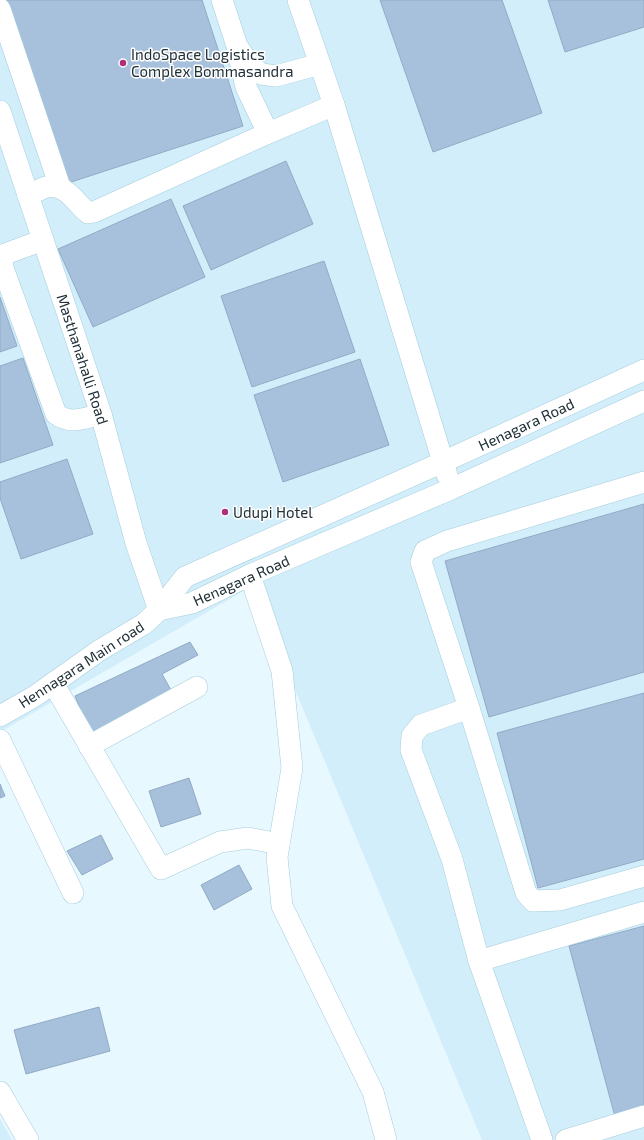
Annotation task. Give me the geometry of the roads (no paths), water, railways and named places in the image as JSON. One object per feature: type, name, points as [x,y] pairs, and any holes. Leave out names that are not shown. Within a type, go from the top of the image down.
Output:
[{"type":"street","points":[[222,0],[237,46],[246,87],[268,133]]},
{"type":"street","points":[[298,0],[334,104],[451,489]]},
{"type":"street","points":[[0,9],[60,187]]},
{"type":"street","points":[[237,46],[250,65],[261,74],[276,76],[320,64]]},
{"type":"street","points":[[28,196],[46,188],[60,187],[71,194],[78,204],[88,213],[94,212],[334,104]]},
{"type":"street","name":"Masthanahalli Road","points":[[0,111],[102,414],[136,543],[159,610]]},
{"type":"street","points":[[43,240],[5,254],[2,261],[3,268],[56,414],[63,419],[71,421],[102,414]]},
{"type":"street","name":"Henagara Road","points":[[159,610],[185,577],[443,462],[644,370]]},
{"type":"street","name":"Henagara Road","points":[[159,610],[192,603],[250,575],[451,489],[644,401]]},
{"type":"street","points":[[644,482],[447,541],[425,551],[421,562],[469,708],[526,893],[533,901],[560,900],[644,876]]},
{"type":"street","points":[[250,575],[282,671],[291,753],[292,768],[277,857],[282,906],[373,1092],[386,1140]]},
{"type":"street","name":"Hennagara Main road","points":[[0,716],[35,696],[100,650],[144,624],[159,610]]},
{"type":"street","points":[[53,683],[161,869],[220,842],[248,838],[279,844]]},
{"type":"street","points":[[89,746],[197,687]]},
{"type":"street","points":[[469,708],[421,725],[412,736],[411,750],[452,859],[479,961],[542,1140]]},
{"type":"street","points":[[0,740],[73,893]]},
{"type":"street","points":[[479,961],[644,912]]},
{"type":"street","points":[[2,1099],[28,1140]]},
{"type":"street","points":[[566,1140],[644,1116]]},
{"type":"place","name":"IndoSpace Logistics Complex Bommasandra","points":[[123,63]]},
{"type":"place","name":"Udupi Hotel","points":[[225,512]]}]
